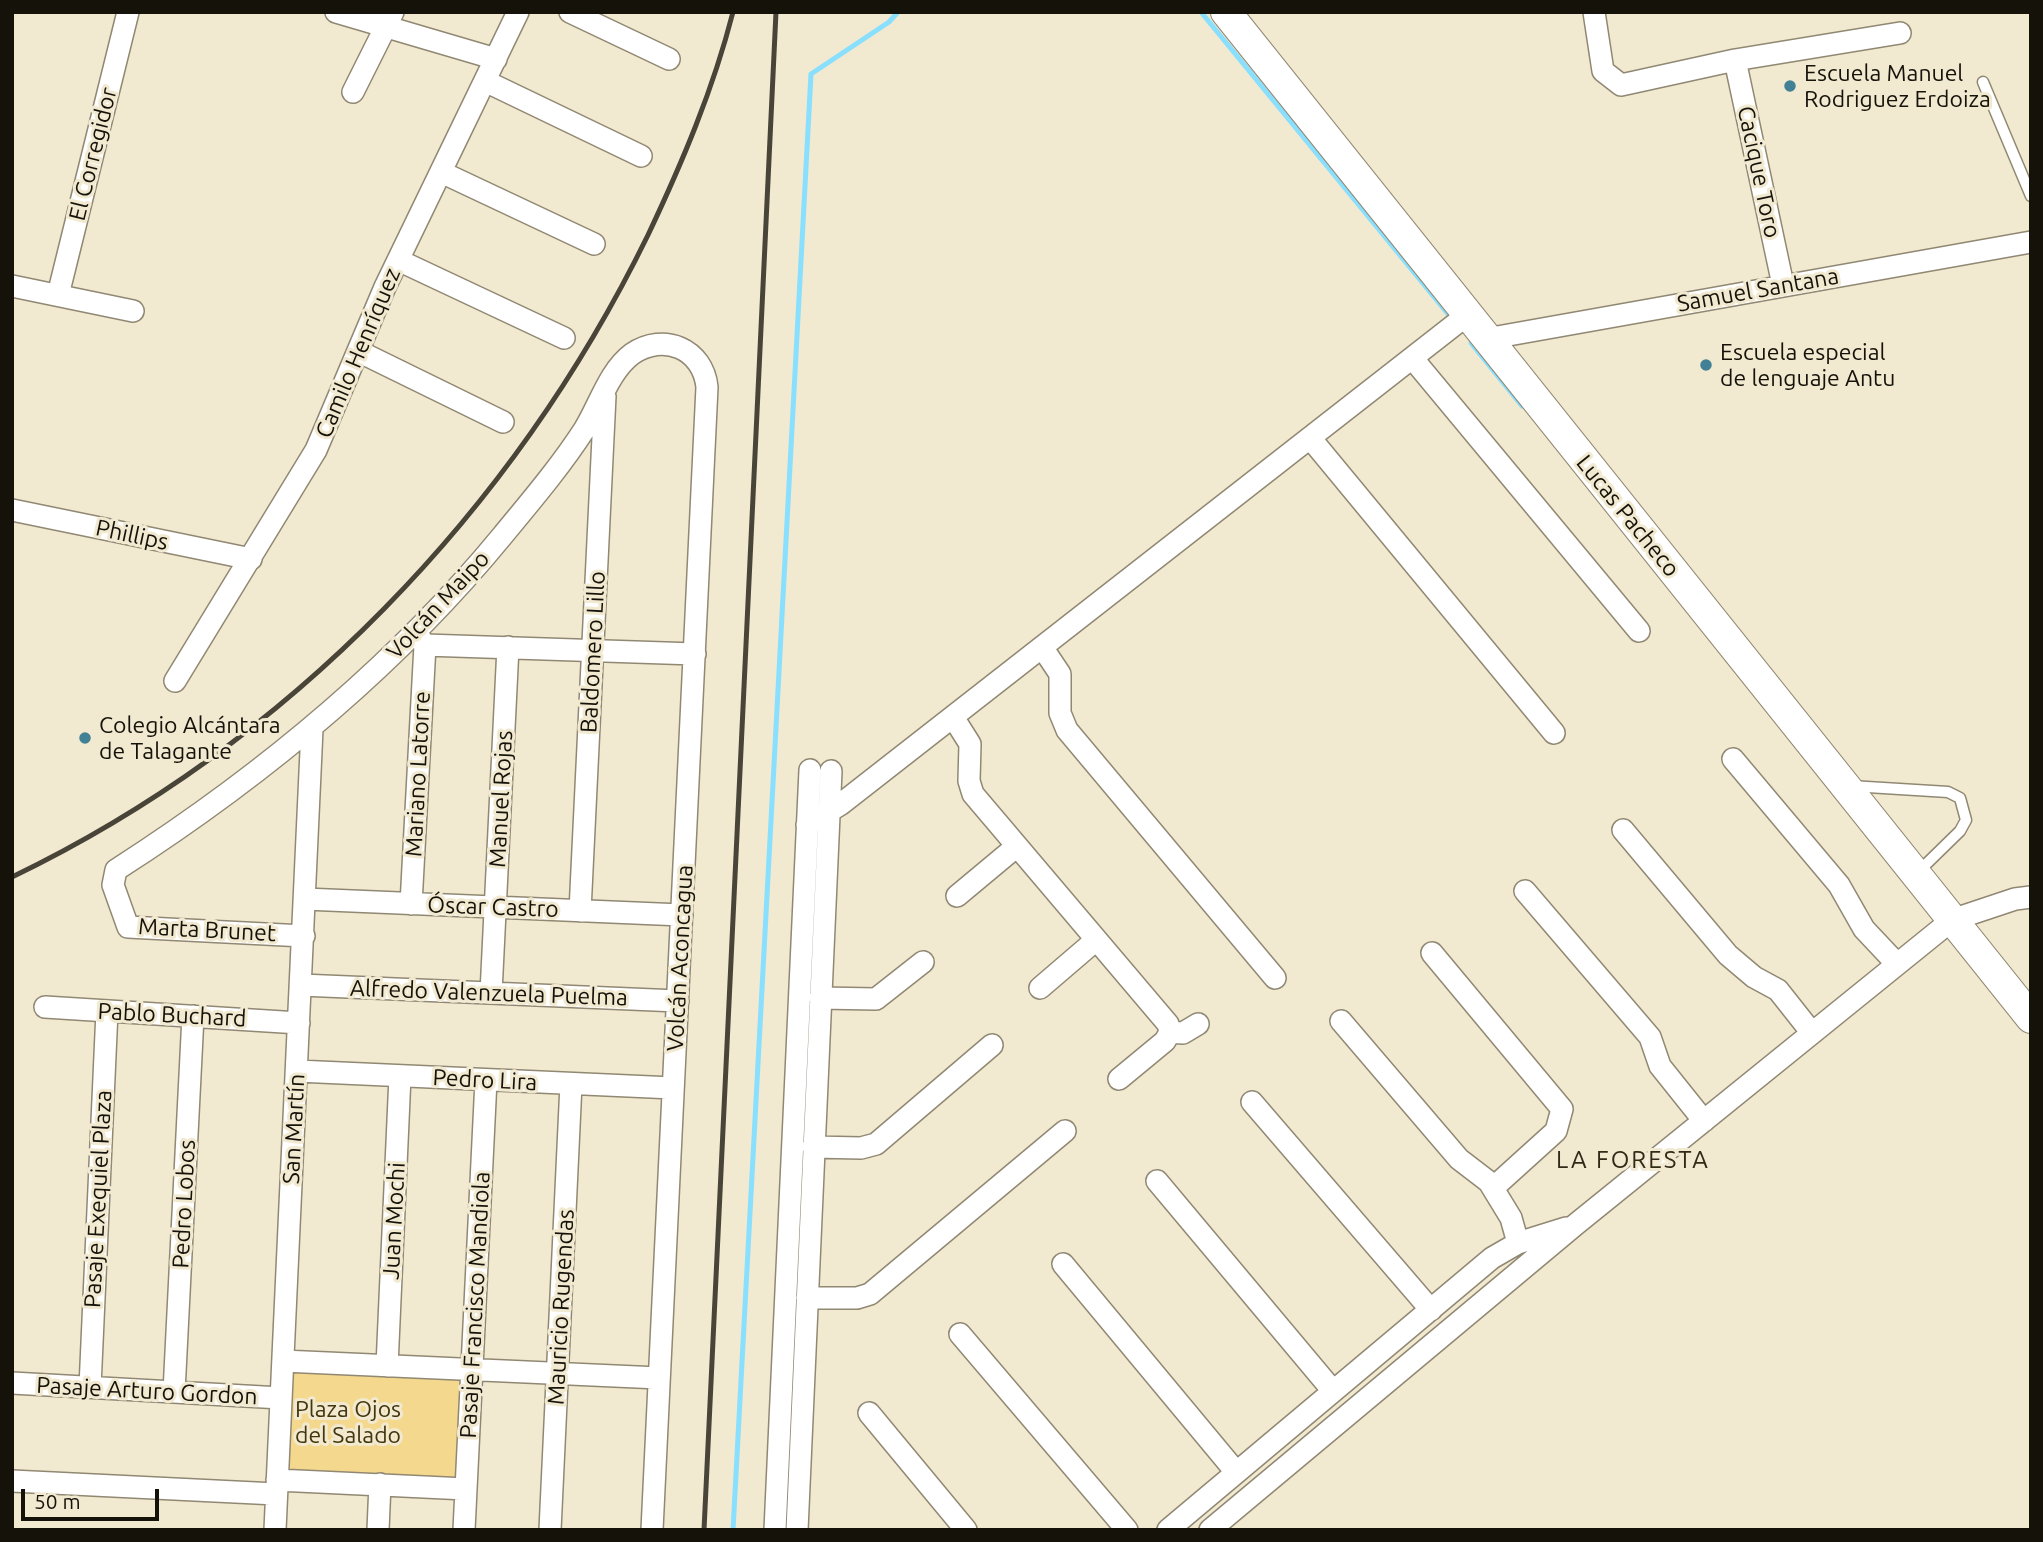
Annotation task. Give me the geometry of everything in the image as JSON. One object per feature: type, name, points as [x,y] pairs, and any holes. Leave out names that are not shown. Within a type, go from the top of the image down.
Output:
[{"type":"main road","name":"Lucas Pacheco","points":[[1226,12],[2031,1018]]},
{"type":"street","name":"El Corregidor","points":[[58,295],[128,12]]},
{"type":"street","points":[[336,12],[389,19],[496,59]]},
{"type":"street","name":"Camilo Henríquez","points":[[175,681],[316,450],[398,260],[518,12]]},
{"type":"street","points":[[570,12],[669,59]]},
{"type":"street","points":[[1594,12],[1603,71],[1621,85],[1735,60],[1900,33]]},
{"type":"street","points":[[352,92],[389,19]]},
{"type":"street","name":"Cacique Toro","points":[[1735,60],[1783,285]]},
{"type":"street","points":[[485,81],[641,156]]},
{"type":"street","points":[[441,172],[594,244]]},
{"type":"street","name":"Samuel Santana","points":[[1486,339],[2031,242]]},
{"type":"street","points":[[398,260],[564,338]]},
{"type":"street","points":[[12,286],[133,311]]},
{"type":"street","points":[[807,825],[828,814],[1467,315]]},
{"type":"street","name":"Volcán Maipo","points":[[116,870],[209,809],[312,729],[420,638],[548,479],[584,430],[625,360],[643,348],[652,346],[679,348],[694,355],[704,367],[707,387]]},
{"type":"street","points":[[358,351],[503,422]]},
{"type":"street","points":[[1413,359],[1639,631]]},
{"type":"street","name":"Volcán Aconcagua","points":[[652,1530],[707,387]]},
{"type":"street","name":"Baldomero Lillo","points":[[579,911],[605,392]]},
{"type":"street","points":[[1311,439],[1555,733]]},
{"type":"street","name":"Phillips","points":[[12,510],[251,559]]},
{"type":"street","points":[[420,638],[508,647],[695,654]]},
{"type":"street","name":"Mariano Latorre","points":[[411,904],[420,638]]},
{"type":"street","name":"Manuel Rojas","points":[[491,993],[508,647]]},
{"type":"street","points":[[1042,647],[1060,674],[1060,713],[1067,730],[1275,978]]},
{"type":"street","points":[[953,717],[970,744],[969,781],[973,793],[1168,1024],[1170,1031],[1165,1041],[1119,1079]]},
{"type":"street","name":"San Martín","points":[[275,1530],[312,729]]},
{"type":"street","points":[[1733,759],[1839,885],[1864,929],[1897,964]]},
{"type":"street","points":[[775,1530],[807,825],[820,771],[828,814],[797,1530]]},
{"type":"street","points":[[1623,830],[1728,955],[1747,973],[1778,990],[1812,1033]]},
{"type":"street","points":[[957,896],[1017,846]]},
{"type":"street","name":"Marta Brunet","points":[[116,870],[113,885],[128,927],[304,936]]},
{"type":"street","points":[[1525,891],[1650,1037],[1665,1074],[1704,1121]]},
{"type":"street","points":[[1210,1530],[1575,1225],[1952,920],[2015,898],[2031,897]]},
{"type":"street","name":"Óscar Castro","points":[[305,900],[682,915]]},
{"type":"street","points":[[1040,988],[1096,940]]},
{"type":"street","points":[[1432,953],[1562,1109],[1556,1131],[1493,1188]]},
{"type":"street","points":[[820,998],[876,999],[923,962]]},
{"type":"street","name":"Alfredo Valenzuela Puelma","points":[[301,985],[678,1001]]},
{"type":"street","name":"Pablo Buchard","points":[[45,1007],[299,1023]]},
{"type":"street","name":"Pasaje Exequiel Plaza","points":[[90,1388],[107,1011]]},
{"type":"street","name":"Pedro Lobos","points":[[174,1392],[193,1016]]},
{"type":"street","points":[[1341,1021],[1459,1159],[1493,1188],[1511,1218],[1518,1244]]},
{"type":"street","points":[[1170,1031],[1183,1033],[1198,1024]]},
{"type":"street","points":[[813,1147],[862,1148],[876,1143],[992,1045]]},
{"type":"street","name":"Pedro Lira","points":[[297,1071],[673,1088]]},
{"type":"street","name":"Juan Mochi","points":[[387,1366],[400,1076]]},
{"type":"street","name":"Pasaje Francisco Mandiola","points":[[464,1530],[486,1080]]},
{"type":"street","name":"Mauricio Rugendas","points":[[550,1530],[571,1084]]},
{"type":"street","points":[[1252,1102],[1431,1310]]},
{"type":"street","points":[[807,1298],[857,1298],[870,1294],[1065,1131]]},
{"type":"street","points":[[1157,1181],[1333,1391]]},
{"type":"street","points":[[1168,1530],[1492,1258],[1518,1244],[1575,1225]]},
{"type":"street","points":[[1063,1264],[1236,1472]]},
{"type":"street","points":[[960,1334],[1127,1530]]},
{"type":"street","points":[[283,1361],[659,1378]]},
{"type":"street","name":"Pasaje Arturo Gordon","points":[[12,1383],[281,1398]]},
{"type":"street","points":[[869,1413],[966,1530]]},
{"type":"street","points":[[12,1481],[277,1487],[380,1485],[466,1489]]},
{"type":"street","points":[[378,1530],[380,1485]]},
{"type":"lane","points":[[1983,82],[2031,197]]},
{"type":"lane","points":[[1844,786],[1948,792],[1960,798],[1966,820],[1960,831],[1916,874]]},
{"type":"green space","name":"Plaza Ojos del Salado","points":[[294,1368],[465,1377],[460,1480],[288,1471]]},
{"type":"waterway","points":[[733,1530],[811,74],[889,22],[898,12]]},
{"type":"waterway","points":[[1201,12],[1448,314]]},
{"type":"waterway","points":[[1471,343],[1522,406]]},
{"type":"railway","points":[[12,877],[114,822],[210,759],[300,688],[384,609],[461,524],[531,433],[593,336],[648,235],[696,126],[733,12]]},
{"type":"railway","points":[[704,1530],[776,12]]},
{"type":"place","name":"Escuela Manuel Rodriguez Erdoiza","points":[[1790,86]]},
{"type":"place","name":"Escuela especial de lenguaje Antu","points":[[1706,365]]},
{"type":"place","name":"Colegio Alcántara de Talagante","points":[[85,738]]},
{"type":"district","name":"LA FORESTA","points":[[1633,1160]]}]
